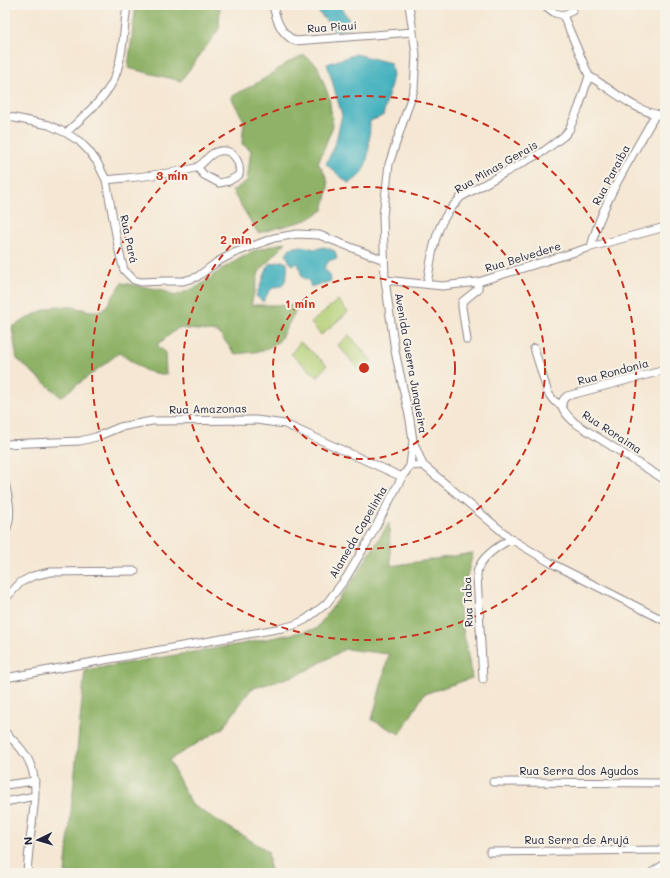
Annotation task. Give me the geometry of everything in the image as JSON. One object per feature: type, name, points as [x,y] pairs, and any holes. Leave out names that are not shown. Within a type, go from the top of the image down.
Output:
[{"type":"street","points":[[66,133],[105,94],[113,81],[119,62],[127,5]]},
{"type":"street","name":"Rua Piauí","points":[[274,5],[277,19],[281,28],[288,37],[295,41],[413,32]]},
{"type":"street","name":"Avenida Guerra Junqueira","points":[[409,5],[416,55],[414,89],[389,164],[383,216],[384,260],[385,280],[395,351],[413,441],[423,465]]},
{"type":"street","points":[[544,5],[555,13],[564,15],[572,11],[574,5]]},
{"type":"street","points":[[564,15],[589,76],[623,99],[655,115],[665,116]]},
{"type":"street","name":"Rua Minas Gerais","points":[[427,284],[433,248],[438,231],[445,217],[452,208],[461,197],[544,151],[564,136],[569,130],[579,107],[589,76]]},
{"type":"street","name":"Rua Paraíba","points":[[591,247],[605,207],[655,115]]},
{"type":"street","name":"Rua Pará","points":[[5,116],[49,126],[66,133],[79,141],[88,150],[97,162],[106,180],[124,270],[134,280],[141,282],[184,281],[197,277],[217,262],[234,253],[274,238],[297,234],[312,233],[330,238],[384,260]]},
{"type":"street","points":[[106,180],[182,171],[197,167],[214,152],[220,150],[231,153],[240,167],[239,175],[229,181],[219,184],[204,174],[197,167]]},
{"type":"street","name":"Rua Belvedere","points":[[385,280],[442,286],[478,282],[591,247],[665,227]]},
{"type":"street","points":[[466,340],[462,302],[478,289],[478,282]]},
{"type":"street","name":"Rua Roraima","points":[[534,348],[548,393],[554,401],[561,405],[563,410],[575,423],[665,480]]},
{"type":"street","name":"Rua Rondonia","points":[[561,405],[563,399],[567,396],[665,370]]},
{"type":"street","name":"Rua Amazonas","points":[[5,444],[80,441],[96,437],[120,427],[152,421],[272,421],[285,424],[402,477]]},
{"type":"street","name":"Avenida Guerra Junqueira","points":[[410,466],[413,441]]},
{"type":"street","points":[[410,466],[423,465],[511,539],[551,563],[665,621]]},
{"type":"street","name":"Alameda Capelinha","points":[[5,678],[282,628],[305,620],[326,604],[346,578],[371,536],[402,477],[410,466]]},
{"type":"street","points":[[5,483],[9,500],[10,514],[8,528],[5,533]]},
{"type":"street","name":"Rua Taba","points":[[483,679],[477,577],[478,567],[498,546],[511,539]]},
{"type":"street","points":[[5,600],[21,582],[33,576],[50,572],[136,571]]},
{"type":"street","points":[[5,732],[16,742],[24,753],[31,765],[35,781],[35,796],[27,873]]},
{"type":"street","points":[[5,786],[35,781]]},
{"type":"street","name":"Rua Serra dos Agudos","points":[[493,782],[665,783]]},
{"type":"street","points":[[5,802],[35,796]]},
{"type":"street","name":"Rua Serra de Arujá","points":[[490,852],[665,850]]},
{"type":"street","points":[[651,873],[665,864]]},
{"type":"green space","points":[[136,5],[220,5],[219,29],[181,81],[128,68]]},
{"type":"green space","points":[[304,55],[317,65],[329,97],[333,126],[318,163],[326,176],[328,185],[323,210],[307,220],[258,233],[232,191],[247,181],[251,150],[242,144],[244,121],[231,97],[264,79],[287,63]]},
{"type":"green space","points":[[286,242],[259,272],[251,305],[299,305],[279,341],[263,351],[235,354],[218,332],[178,328],[157,345],[165,352],[166,375],[146,371],[119,353],[61,397],[17,359],[12,327],[39,312],[56,306],[73,307],[91,311],[103,311],[122,283],[163,290],[175,296],[199,286],[222,269],[253,251]]},
{"type":"green space","points":[[338,300],[348,312],[321,335],[311,323]]},
{"type":"green space","points":[[349,335],[372,361],[360,371],[338,345]]},
{"type":"green space","points":[[300,342],[327,365],[318,377],[291,354]]},
{"type":"green space","points":[[389,523],[391,566],[473,553],[459,607],[472,678],[424,694],[400,734],[372,720],[389,654],[345,649],[300,674],[251,689],[223,728],[169,760],[192,805],[268,851],[270,873],[65,873],[85,670],[242,644],[316,629],[355,577]]},
{"type":"water","points":[[313,5],[342,5],[341,6],[352,26],[335,32]]},
{"type":"water","points":[[356,54],[391,63],[393,76],[383,116],[370,121],[368,157],[365,165],[356,179],[348,183],[326,164],[335,145],[342,115],[327,64]]},
{"type":"water","points":[[302,246],[315,249],[324,247],[335,251],[337,259],[330,260],[324,268],[330,275],[331,281],[311,287],[309,281],[302,277],[298,263],[291,265],[286,254],[290,248]]},
{"type":"water","points":[[282,261],[287,263],[285,281],[282,286],[272,289],[263,302],[256,296],[269,264]]}]
